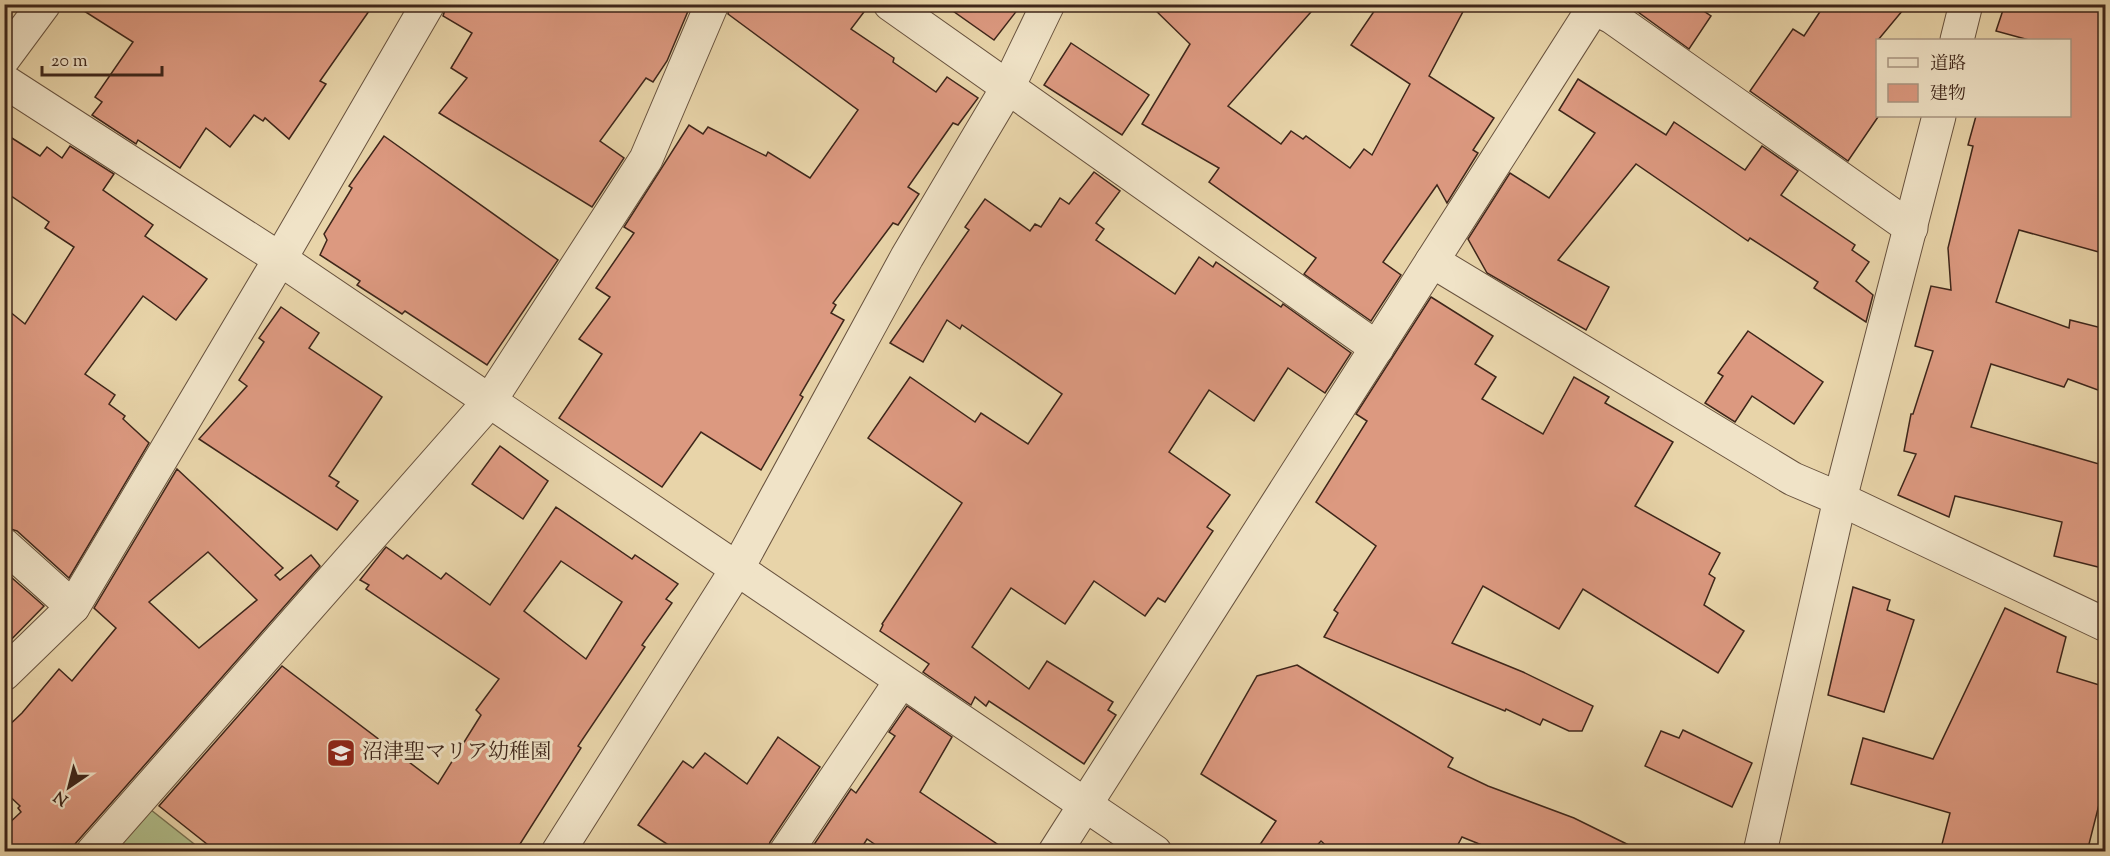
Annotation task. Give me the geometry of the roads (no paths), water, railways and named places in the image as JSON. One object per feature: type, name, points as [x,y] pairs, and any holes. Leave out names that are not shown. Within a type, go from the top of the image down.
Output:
[{"type":"street","points":[[4,58],[44,4]]},
{"type":"street","points":[[4,674],[72,607],[280,259],[428,4]]},
{"type":"street","points":[[93,852],[489,402],[646,159],[712,4]]},
{"type":"street","points":[[890,4],[1377,348]]},
{"type":"street","points":[[558,852],[737,569],[907,257],[1008,87],[1048,4]]},
{"type":"street","points":[[1958,39],[1966,4]]},
{"type":"street","points":[[1055,852],[1592,6],[1612,17],[1911,228]]},
{"type":"street","points":[[4,81],[280,259],[1155,852]]},
{"type":"street","points":[[1760,852],[1840,499],[1939,117]]},
{"type":"street","points":[[1432,261],[1793,479],[2106,625]]},
{"type":"street","points":[[4,545],[72,607]]},
{"type":"street","points":[[786,852],[901,681]]},
{"type":"place","name":"沼津聖マリア幼稚園","points":[[341,753]]}]
